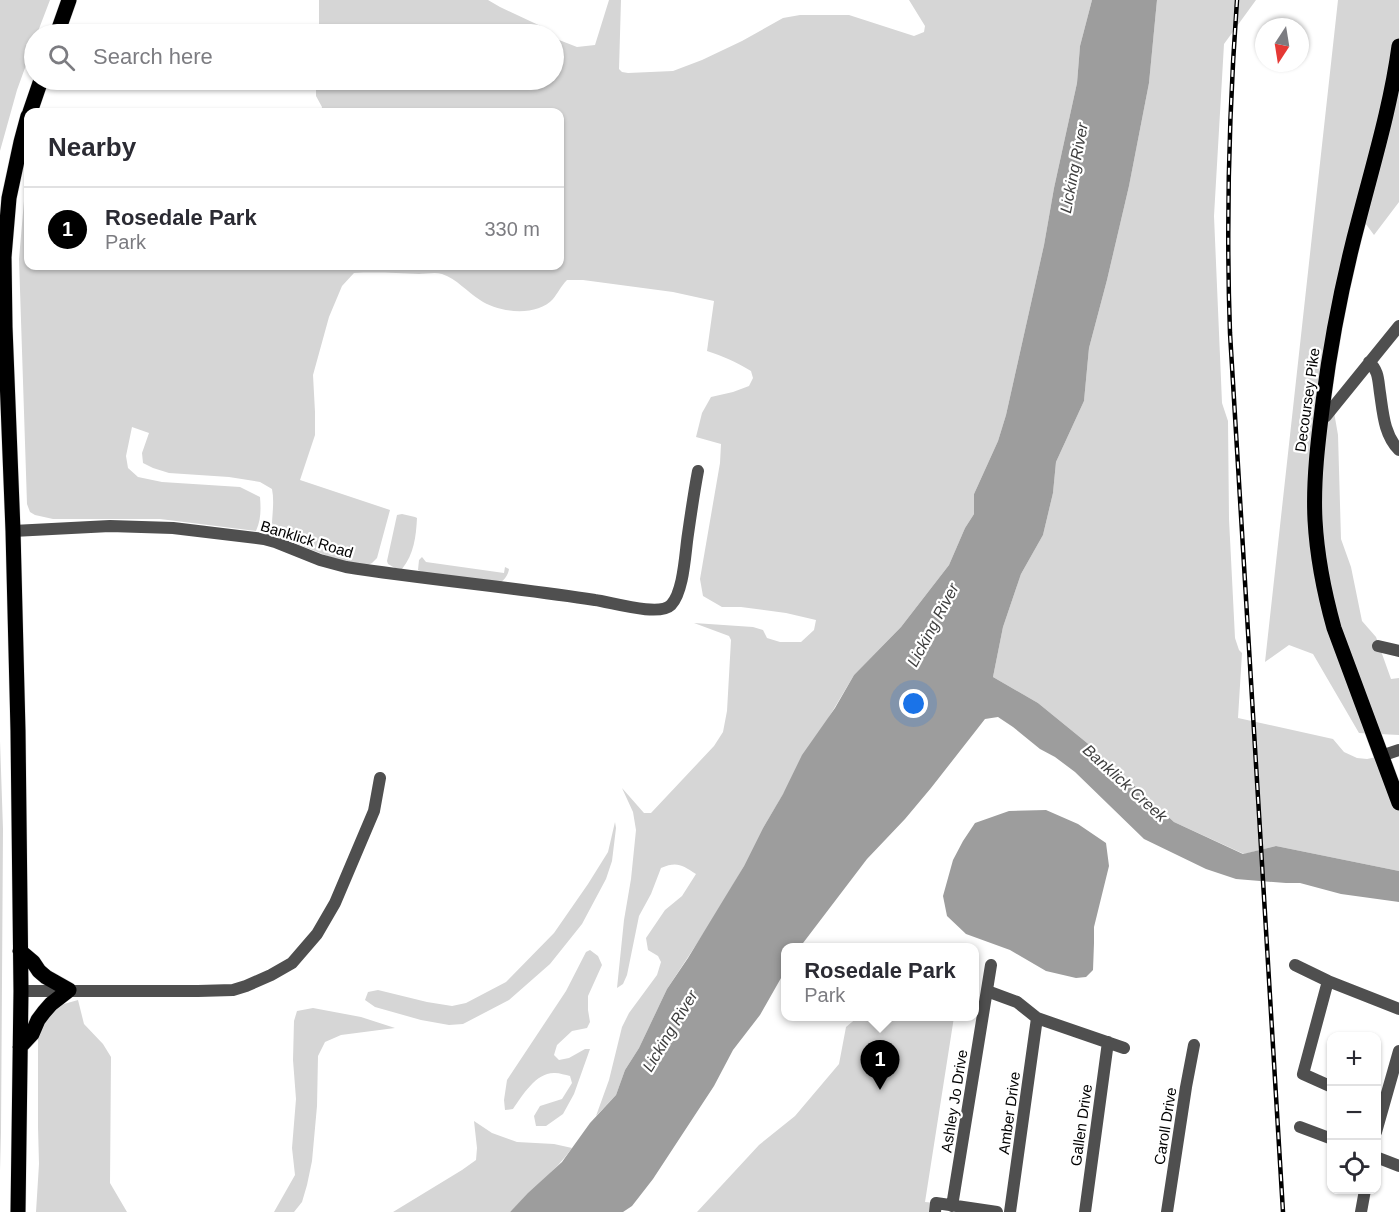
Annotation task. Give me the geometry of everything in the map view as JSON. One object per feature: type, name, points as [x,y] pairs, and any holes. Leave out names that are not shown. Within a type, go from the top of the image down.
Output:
[{"type":"main road","points":[[61,24],[69,0]]},
{"type":"main road","name":"Decoursey Pike","points":[[1399,46],[1387,114],[1348,262],[1327,376],[1314,490],[1319,562],[1327,605],[1399,803]]},
{"type":"main road","points":[[31,108],[37,90]]},
{"type":"main road","points":[[18,1212],[21,991],[18,710],[14,531],[3,257],[9,198],[24,132]]},
{"type":"main road","points":[[20,951],[46,977],[69,990],[44,1011],[32,1034],[20,1047]]},
{"type":"street","points":[[1321,419],[1326,416],[1399,326]]},
{"type":"street","points":[[1369,362],[1375,368],[1378,376],[1386,429],[1390,439],[1399,450]]},
{"type":"street","name":"Banklick Road","points":[[14,531],[130,526],[237,535],[275,542],[320,560],[346,567],[572,596],[645,609],[666,608],[675,599],[682,579],[698,471]]},
{"type":"street","points":[[1378,646],[1399,651]]},
{"type":"street","points":[[1382,756],[1399,750]]},
{"type":"street","points":[[21,991],[233,990],[271,975],[292,963],[317,934],[335,903],[374,811],[380,778]]},
{"type":"street","name":"Ashley Jo Drive","points":[[952,1206],[991,965]]},
{"type":"street","points":[[1295,965],[1328,981],[1399,1009]]},
{"type":"street","points":[[1328,981],[1303,1074],[1330,1086]]},
{"type":"street","points":[[987,991],[1017,1002],[1037,1018],[1124,1048]]},
{"type":"street","name":"Amber Drive","points":[[1010,1212],[1037,1018]]},
{"type":"street","name":"Gallen Drive","points":[[1085,1212],[1107,1042]]},
{"type":"street","name":"Caroll Drive","points":[[1167,1212],[1194,1044]]},
{"type":"street","points":[[1381,1103],[1399,1051]]},
{"type":"street","points":[[1300,1127],[1327,1137]]},
{"type":"street","points":[[1381,1159],[1399,1166]]},
{"type":"street","points":[[1361,1212],[1364,1194]]},
{"type":"street","points":[[935,1208],[952,1206],[997,1212]]},
{"type":"shaded area","points":[[0,0],[50,0],[41,24],[24,24],[24,71],[0,151]]},
{"type":"shaded area","points":[[319,0],[488,0],[536,24],[319,24]]},
{"type":"shaded area","points":[[609,0],[621,0],[619,69],[628,73],[673,71],[742,41],[783,18],[800,15],[849,15],[914,36],[924,32],[925,26],[909,0],[1092,0],[1080,46],[1077,83],[1044,245],[1006,415],[998,441],[974,494],[974,514],[965,528],[949,565],[901,627],[854,675],[763,828],[713,919],[667,989],[639,1048],[625,1070],[616,1095],[596,1116],[609,1080],[622,1027],[629,1013],[657,975],[661,962],[658,956],[648,950],[646,938],[665,910],[682,896],[696,874],[679,865],[661,868],[639,916],[627,975],[623,984],[617,988],[636,830],[633,812],[622,788],[644,813],[651,813],[714,746],[723,732],[727,711],[731,640],[729,636],[694,623],[753,627],[763,630],[767,638],[780,642],[801,642],[814,630],[816,620],[786,613],[722,607],[703,596],[700,579],[720,463],[721,444],[696,437],[702,413],[711,397],[749,386],[753,378],[751,371],[707,351],[714,301],[673,292],[567,280],[546,305],[538,309],[518,311],[497,308],[488,304],[442,274],[354,273],[342,286],[329,317],[313,375],[315,435],[300,480],[390,510],[377,558],[366,566],[330,557],[272,534],[272,489],[260,482],[229,477],[169,473],[143,463],[142,453],[149,433],[132,427],[126,456],[128,468],[138,477],[162,482],[240,487],[260,497],[260,515],[256,531],[160,519],[53,519],[30,512],[27,504],[19,259],[24,201],[24,270],[564,270],[564,108],[322,108],[316,96],[316,90],[564,90],[564,42],[577,47],[595,45]]},
{"type":"shaded area","points":[[1157,0],[1256,0],[1224,44],[1214,216],[1222,403],[1228,421],[1229,519],[1235,638],[1242,653],[1238,718],[1333,739],[1344,752],[1357,758],[1367,759],[1381,756],[1399,803],[1399,871],[1276,846],[1244,854],[1174,822],[1092,747],[1038,703],[993,677],[1003,627],[1021,574],[1043,535],[1053,493],[1056,462],[1084,401],[1089,348],[1129,186],[1149,83]]},
{"type":"shaded area","points":[[1338,0],[1399,0],[1399,202],[1374,235],[1360,216],[1327,372],[1338,435],[1341,539],[1351,567],[1362,621],[1376,637],[1391,679],[1399,678],[1399,735],[1359,733],[1313,654],[1289,645],[1265,662]]},
{"type":"shaded area","points":[[397,515],[417,518],[414,545],[402,569],[395,568],[387,561]]},
{"type":"shaded area","points":[[422,557],[426,562],[504,573],[505,567],[509,569],[506,577],[500,583],[422,572],[418,570],[419,560]]},
{"type":"shaded area","points":[[0,741],[3,829],[0,1171]]},
{"type":"shaded area","points":[[615,822],[612,861],[606,879],[582,924],[550,964],[509,1000],[463,1024],[449,1025],[375,1007],[365,1000],[368,992],[378,990],[452,1006],[466,1003],[506,982],[554,933],[588,884],[608,852]]},
{"type":"shaded area","points":[[590,950],[598,956],[602,965],[588,996],[590,1022],[587,1028],[572,1031],[557,1045],[554,1055],[559,1060],[590,1049],[574,1094],[563,1114],[546,1126],[536,1126],[534,1116],[540,1106],[562,1099],[572,1083],[570,1076],[555,1073],[542,1076],[531,1085],[513,1109],[505,1110],[507,1080],[566,991],[586,952]]},
{"type":"shaded area","points":[[78,1000],[84,1024],[103,1044],[111,1057],[110,1183],[127,1212],[36,1212],[39,1164],[38,1037],[44,1018],[57,1006]]},
{"type":"shaded area","points":[[313,1008],[361,1017],[395,1028],[341,1035],[325,1042],[318,1056],[317,1106],[312,1161],[302,1202],[294,1212],[274,1212],[295,1175],[292,1148],[296,1099],[293,1060],[294,1021],[297,1011]]},
{"type":"shaded area","points":[[853,1021],[953,1021],[925,1202],[936,1203],[935,1212],[697,1212],[759,1145],[795,1116],[839,1064],[846,1027]]},
{"type":"shaded area","points":[[474,1121],[492,1133],[517,1142],[554,1144],[572,1148],[510,1212],[393,1212],[476,1160]]},
{"type":"water","points":[[1092,0],[1157,0],[1149,83],[1129,186],[1089,348],[1084,401],[1056,462],[1053,493],[1043,535],[1021,574],[1003,627],[993,677],[1038,703],[1092,747],[1174,822],[1243,854],[1276,846],[1399,871],[1399,902],[1341,894],[1300,883],[1236,879],[1206,869],[1144,839],[1075,772],[998,717],[985,719],[905,819],[867,859],[803,943],[781,943],[781,978],[760,1015],[733,1050],[714,1086],[653,1179],[632,1206],[623,1212],[510,1212],[562,1162],[590,1123],[616,1095],[625,1070],[639,1048],[667,989],[744,866],[802,755],[835,708],[854,675],[901,627],[949,565],[965,528],[974,514],[974,494],[998,441],[1006,415],[1077,83],[1080,46]]},
{"type":"water","points":[[1046,810],[1078,824],[1106,843],[1109,866],[1094,927],[1093,970],[1086,977],[1076,978],[1046,971],[1010,950],[966,934],[947,916],[943,896],[953,860],[975,823],[1009,811]]},
{"type":"railway","points":[[1237,0],[1229,166],[1230,333],[1283,1212]]},
{"type":"place","name":"Rosedale Park","points":[[880,1090]]},
{"type":"water label","name":"Licking River","points":[[1074,168]]},
{"type":"water label","name":"Licking River","points":[[933,625]]},
{"type":"water label","name":"Banklick Creek","points":[[1125,783]]},
{"type":"water label","name":"Licking River","points":[[670,1031]]}]
